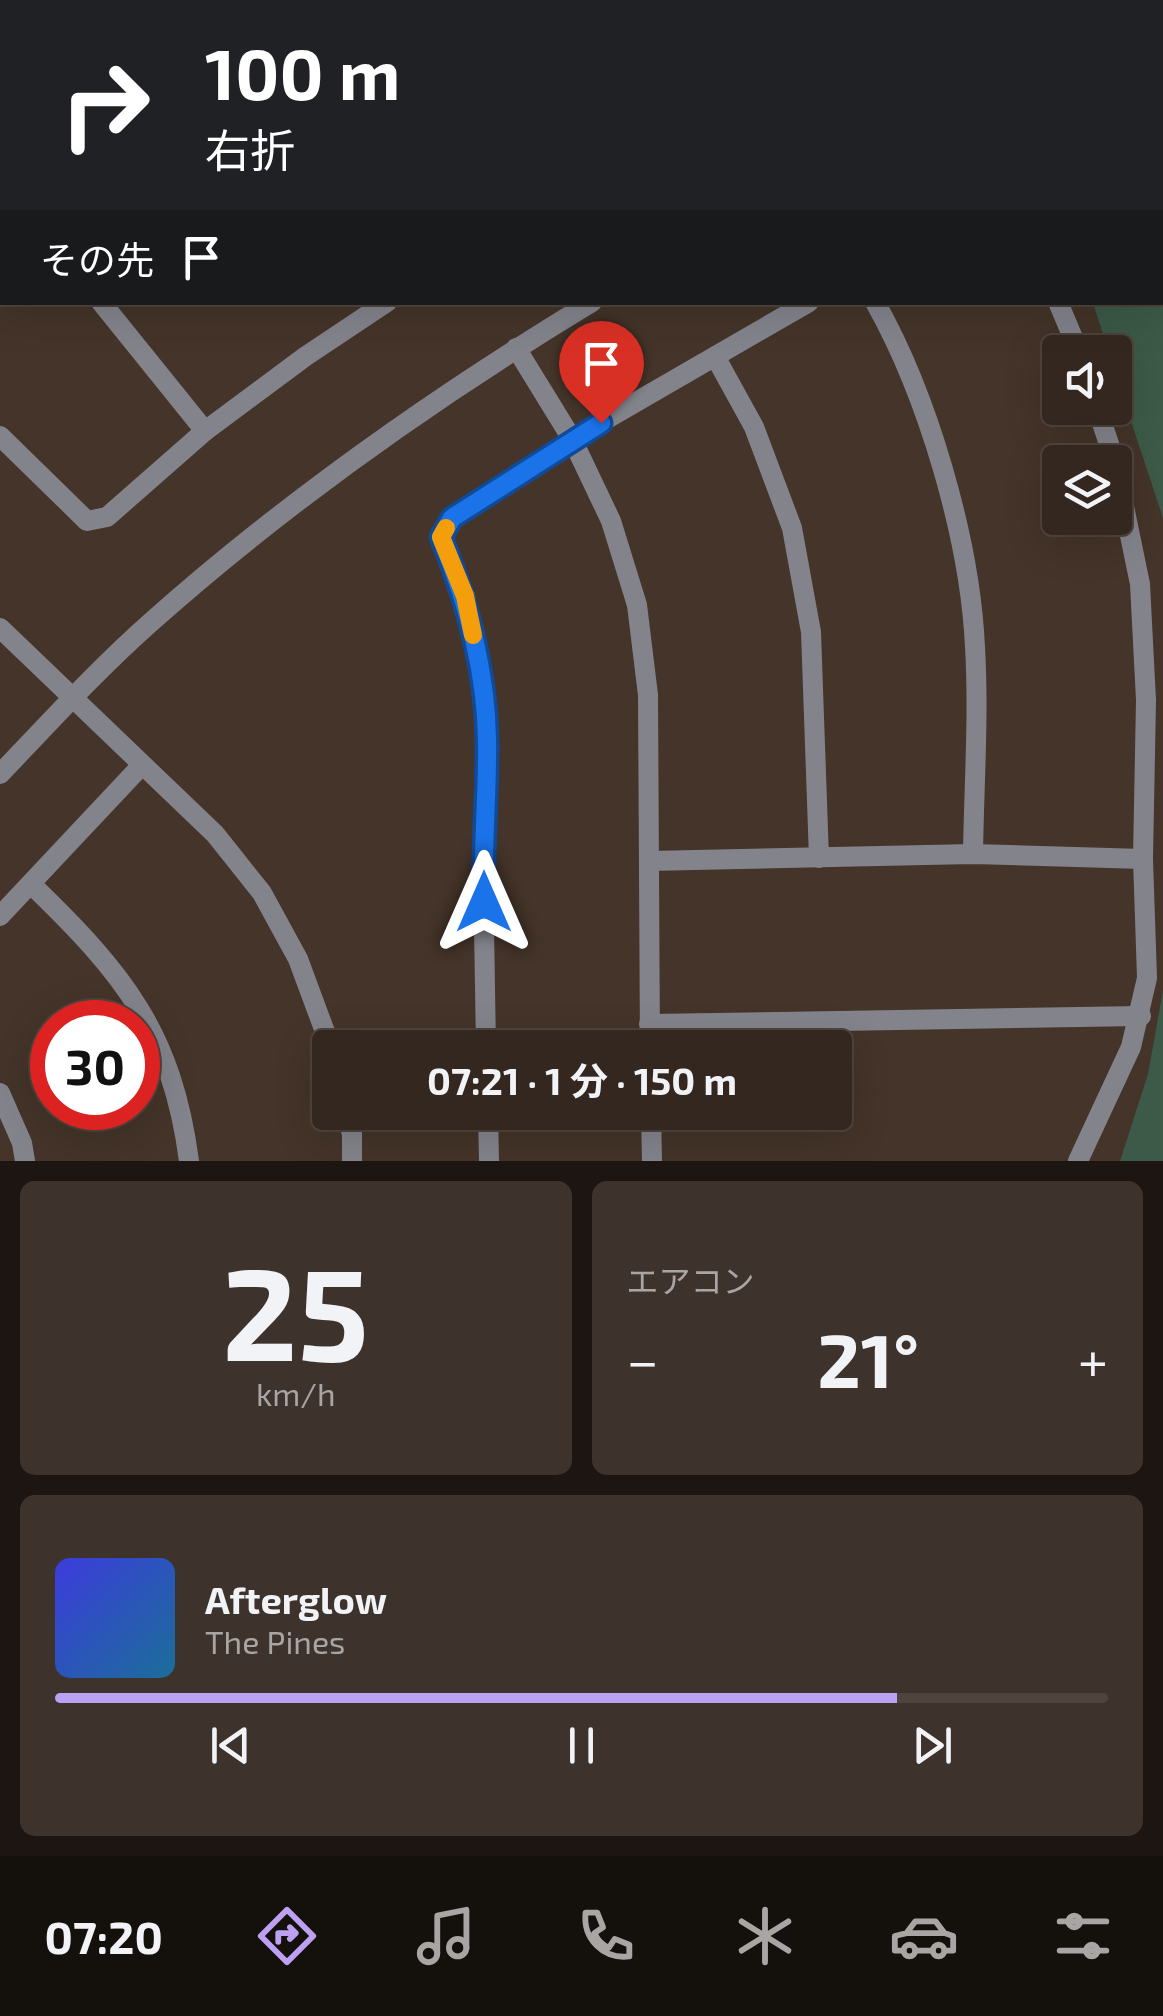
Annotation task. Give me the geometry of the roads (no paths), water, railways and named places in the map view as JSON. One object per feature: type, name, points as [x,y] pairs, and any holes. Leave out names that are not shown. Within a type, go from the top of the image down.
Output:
[{"type":"street","points":[[109,305],[205,431]]},
{"type":"street","points":[[0,436],[87,521],[107,516],[205,431],[382,305]]},
{"type":"street","points":[[0,774],[147,626],[248,538],[387,433],[587,305]]},
{"type":"street","points":[[486,1030],[483,866],[487,736],[465,596],[441,537],[452,518],[572,439],[803,305]]},
{"type":"street","points":[[877,305],[892,334],[939,458],[963,554],[976,646],[973,854]]},
{"type":"street","points":[[1059,305],[1072,335]]},
{"type":"street","points":[[516,348],[572,439],[610,521],[636,605],[648,696],[649,1030]]},
{"type":"street","points":[[716,358],[754,427],[792,528],[811,632],[819,858]]},
{"type":"street","points":[[1078,1161],[1131,1047],[1147,978],[1143,860],[1146,700],[1140,584],[1130,535]]},
{"type":"street","points":[[0,628],[215,834],[262,893],[298,960],[324,1030]]},
{"type":"street","points":[[0,916],[142,765]]},
{"type":"street","points":[[649,861],[973,854],[1143,860]]},
{"type":"street","points":[[32,885],[89,940],[136,1001],[167,1059],[183,1114],[189,1161]]},
{"type":"street","points":[[649,1024],[1141,1016]]},
{"type":"street","points":[[0,1093],[12,1116],[25,1161]]},
{"type":"street","points":[[351,1130],[352,1161]]},
{"type":"street","points":[[488,1130],[489,1161]]},
{"type":"street","points":[[651,1130],[652,1161]]}]
